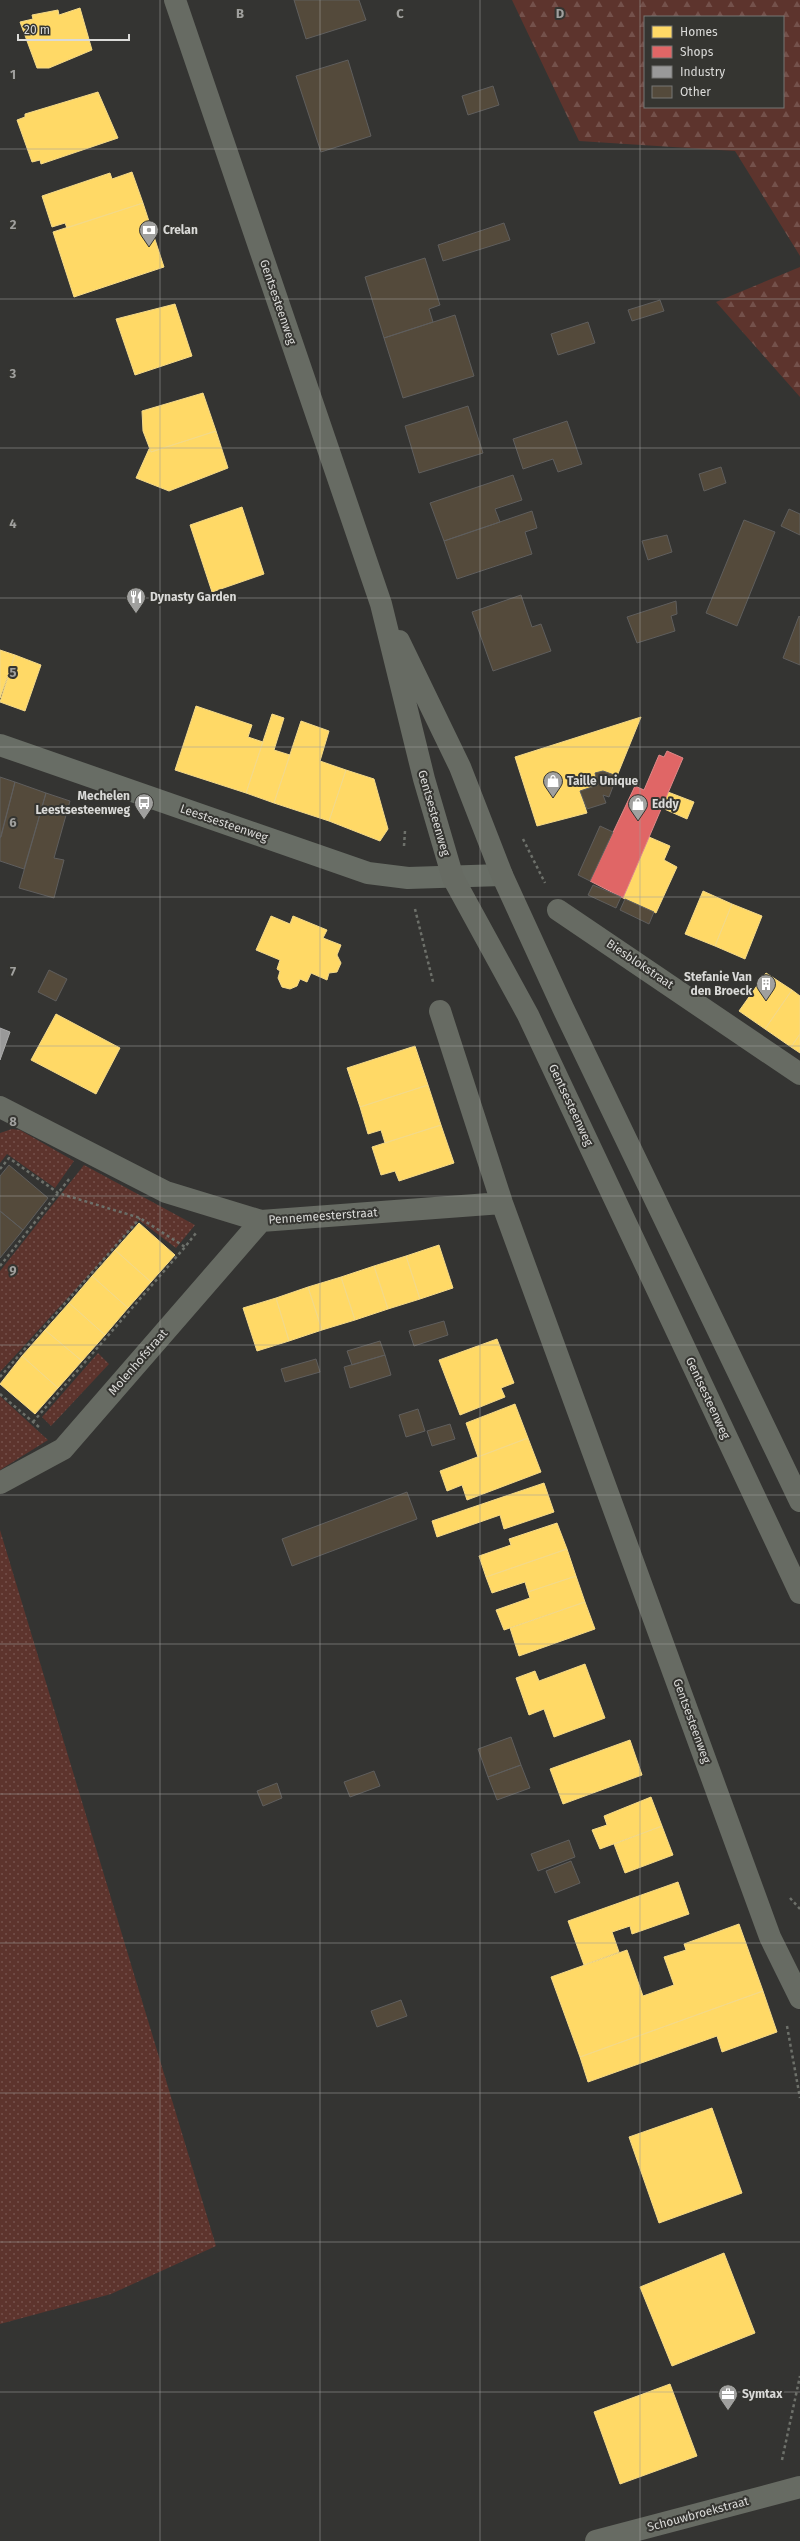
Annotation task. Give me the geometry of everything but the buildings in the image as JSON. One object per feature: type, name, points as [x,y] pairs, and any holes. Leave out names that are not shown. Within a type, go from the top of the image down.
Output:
[{"type":"main road","name":"Gentsesteenweg","points":[[175,0],[381,604],[424,780],[453,878],[528,1015],[800,1594]]},
{"type":"main road","name":"Gentsesteenweg","points":[[381,604],[460,766],[502,874],[563,1008],[800,1501]]},
{"type":"main road","name":"Biesblokstraat","points":[[558,910],[800,1074]]},
{"type":"main road","name":"Gentsesteenweg","points":[[440,1011],[502,1203],[770,1937],[800,1998]]},
{"type":"main road","name":"Pennemeesterstraat","points":[[0,1107],[166,1192],[261,1221],[502,1203]]},
{"type":"main road","name":"Molenhofstraat","points":[[0,1483],[63,1449],[261,1221]]},
{"type":"main road","name":"Schouwbroekstraat","points":[[596,2541],[800,2487]]},
{"type":"street","name":"Leestsesteenweg","points":[[0,745],[368,872],[408,878],[453,878],[502,874]]},
{"type":"path","points":[[0,1266],[89,1152]]},
{"type":"path","points":[[0,1169],[9,1158],[58,1193],[140,1218],[184,1247]]},
{"type":"path","points":[[33,1422],[217,1207]]},
{"type":"path","points":[[0,1377],[140,1218]]},
{"type":"path","points":[[0,1394],[63,1449]]},
{"type":"path","points":[[775,2494],[800,2376]]},
{"type":"green space","points":[[512,0],[800,0],[800,256],[735,151],[579,141]]},
{"type":"green space","points":[[800,267],[800,397],[716,302]]},
{"type":"green space","points":[[12,1129],[20,1130],[74,1161],[55,1188],[7,1154],[0,1163],[0,1133]]},
{"type":"green space","points":[[84,1165],[195,1225],[176,1248],[139,1220],[0,1372],[0,1271]]},
{"type":"green space","points":[[98,1353],[109,1364],[51,1426],[42,1417]]},
{"type":"green space","points":[[0,1396],[48,1440],[0,1470]]},
{"type":"green space","points":[[0,1530],[216,2246],[111,2294],[0,2324]]},
{"type":"place","name":"Crelan","points":[[149,247]]},
{"type":"place","name":"Dynasty Garden","points":[[136,614]]},
{"type":"place","name":"Taille Unique","points":[[553,798]]},
{"type":"place","name":"Mechelen Leestsesteenweg","points":[[144,820]]},
{"type":"place","name":"Eddy","points":[[638,821]]},
{"type":"place","name":"Stefanie Van den Broeck","points":[[766,1001]]},
{"type":"place","name":"Symtax","points":[[728,2411]]}]
